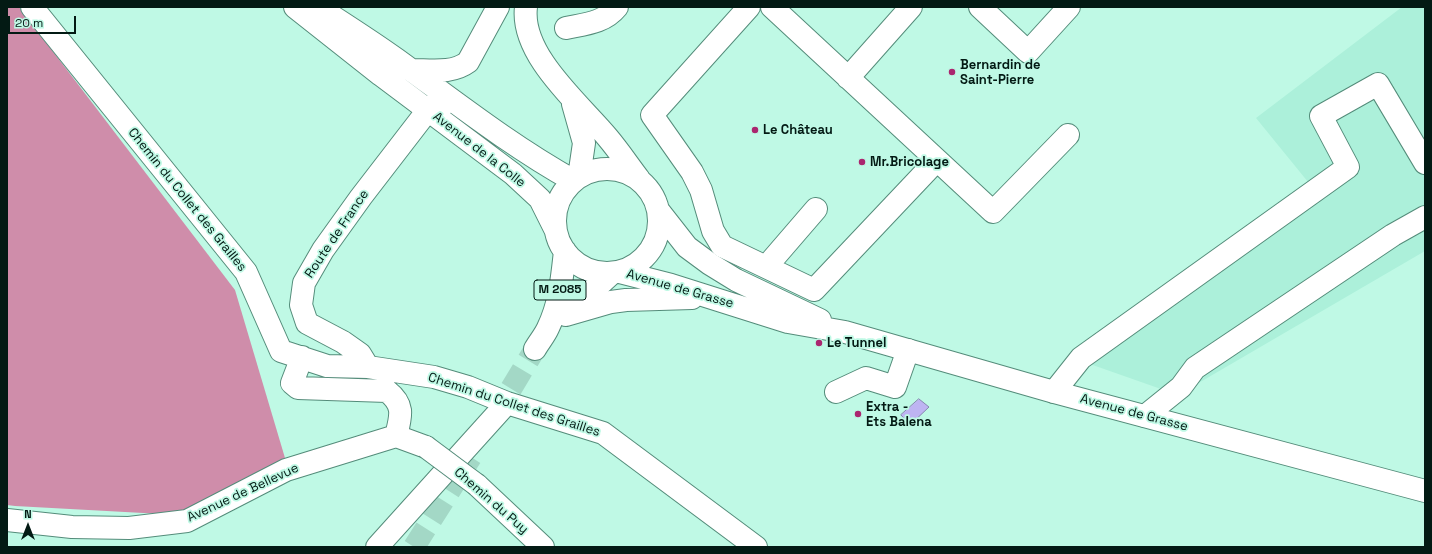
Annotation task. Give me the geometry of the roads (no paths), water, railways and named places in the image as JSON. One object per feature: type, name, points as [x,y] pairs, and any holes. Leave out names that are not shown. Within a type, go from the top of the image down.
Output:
[{"type":"main road","name":"Chemin du Collet des Grailles","points":[[32,7],[246,272],[281,351],[327,366],[368,367],[434,376],[507,403],[603,433],[756,547]]},
{"type":"main road","name":"Avenue de la Colle","points":[[295,7],[381,75],[524,183],[540,199],[556,229]]},
{"type":"main road","name":"Avenue de la Colle","points":[[318,7],[411,70],[539,161],[576,179]]},
{"type":"main road","points":[[411,70],[444,71],[462,67],[468,62],[498,7]]},
{"type":"main road","points":[[526,7],[525,16],[532,44],[572,101],[607,138],[652,195],[658,210],[659,226],[655,241],[646,255],[634,265],[616,272],[599,272],[586,268],[574,261],[564,251],[559,241],[556,229],[555,216],[558,203],[564,191],[576,179],[594,171],[611,169],[627,173],[641,182]]},
{"type":"main road","points":[[566,28],[598,22],[612,13],[617,7]]},
{"type":"main road","points":[[749,7],[652,115],[692,172],[701,190],[713,231],[722,246],[814,290],[937,160]]},
{"type":"main road","points":[[772,7],[993,212],[1068,134]]},
{"type":"main road","points":[[848,78],[911,7]]},
{"type":"main road","points":[[980,7],[1028,52],[1069,7]]},
{"type":"main road","points":[[1054,392],[1081,358],[1348,166],[1321,116],[1378,84],[1425,163]]},
{"type":"main road","points":[[572,101],[584,143],[576,179]]},
{"type":"main road","name":"Avenue de la Colle","points":[[428,110],[433,105],[455,102]]},
{"type":"main road","name":"Route de France","points":[[368,367],[360,354],[343,342],[307,324],[301,305],[304,283],[323,250],[361,197],[428,110]]},
{"type":"main road","points":[[775,299],[775,272],[816,209]]},
{"type":"main road","name":"Avenue de Grasse","points":[[658,210],[687,247],[710,264],[775,299],[845,332]]},
{"type":"main road","points":[[1145,416],[1181,388],[1195,368],[1393,235],[1425,217]]},
{"type":"main road","name":"M 2085","points":[[535,349],[548,328],[557,304],[561,288],[564,251]]},
{"type":"main road","name":"Avenue de Grasse","points":[[616,272],[670,285],[788,322],[845,332],[1054,392],[1425,491]]},
{"type":"main road","name":"M 2085","points":[[548,328],[566,315],[616,272]]},
{"type":"main road","points":[[566,315],[611,302],[626,300],[709,297]]},
{"type":"main road","name":"Avenue de Grasse","points":[[740,307],[748,302],[765,307],[775,299]]},
{"type":"main road","points":[[836,392],[866,378],[895,387],[908,350]]},
{"type":"main road","points":[[302,357],[292,383],[298,388],[387,391],[396,398],[401,415],[396,436]]},
{"type":"main road","points":[[377,547],[507,403]]},
{"type":"main road","name":"Chemin du Puy","points":[[396,436],[426,447],[476,485],[543,547]]},
{"type":"main road","name":"Avenue de Bellevue","points":[[7,520],[72,527],[129,528],[187,521],[286,470],[396,436]]},
{"type":"tunnel","points":[[494,417],[535,349]]},
{"type":"tunnel","points":[[414,547],[471,457]]},
{"type":"place","name":"Bernardin de Saint-Pierre","points":[[952,72]]},
{"type":"place","name":"Le Château","points":[[755,130]]},
{"type":"place","name":"Mr.Bricolage","points":[[862,162]]},
{"type":"place","name":"Le Tunnel","points":[[819,343]]},
{"type":"place","name":"Extra - Ets Balena","points":[[858,414]]}]
